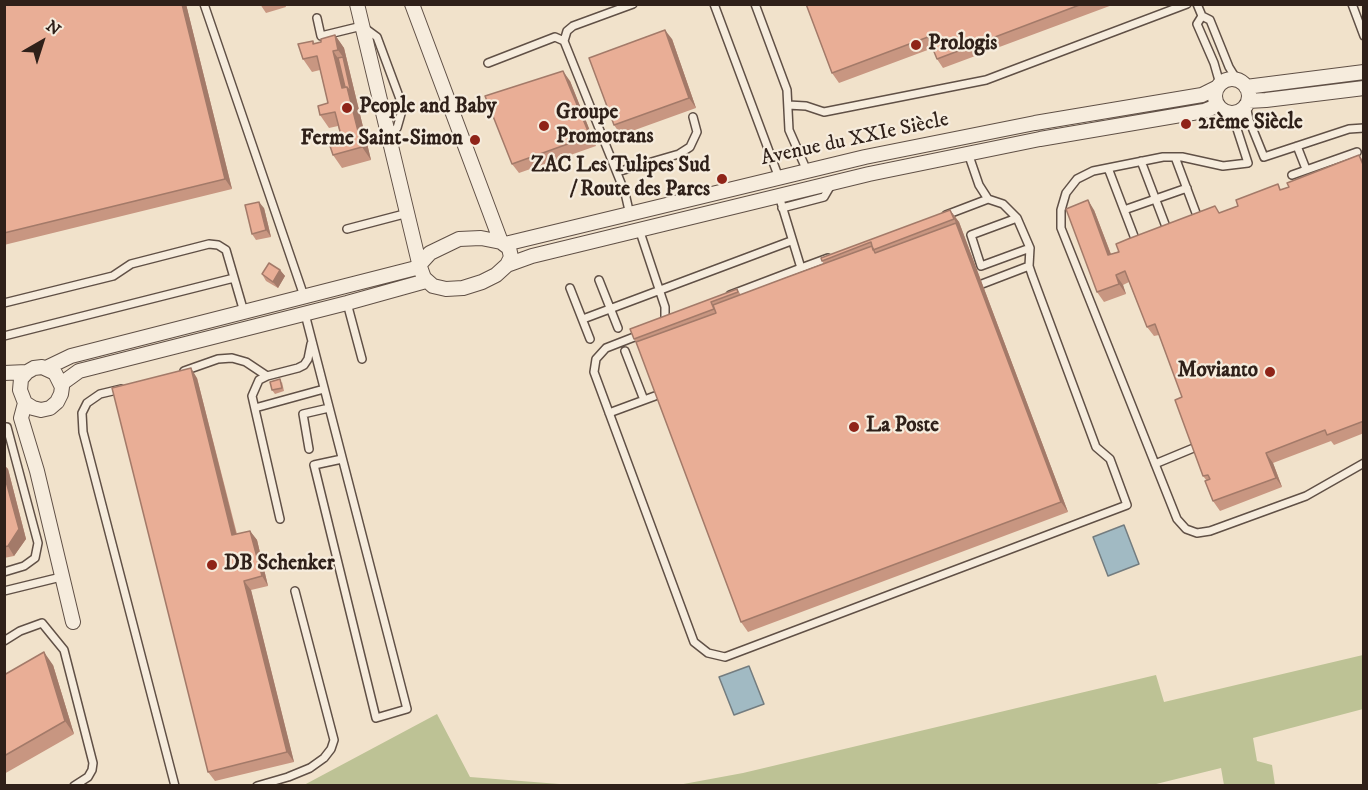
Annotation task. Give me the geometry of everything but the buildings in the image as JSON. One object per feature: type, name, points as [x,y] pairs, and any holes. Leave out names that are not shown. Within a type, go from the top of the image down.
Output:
[{"type":"street","points":[[61,384],[79,371],[426,281],[420,265],[357,4]]},
{"type":"street","points":[[412,4],[503,243],[509,249],[511,257],[507,265]]},
{"type":"street","points":[[1244,93],[1364,72]]},
{"type":"street","points":[[1244,93],[1239,112],[1221,109],[1215,97],[1218,86],[1228,80],[1244,93],[1266,100],[1364,88]]},
{"type":"street","name":"Avenue du XXIe Siècle","points":[[420,265],[430,253],[459,239],[481,238],[503,243],[630,215],[865,157],[1035,123],[1202,95],[1218,86]]},
{"type":"street","name":"Avenue du XXIe Siècle","points":[[426,281],[433,286],[446,289],[464,288],[482,282],[507,265],[532,256],[639,229],[780,202],[833,182],[1040,139],[1221,109]]},
{"type":"street","points":[[73,622],[37,471],[21,418],[23,397],[21,379],[27,372],[34,368],[46,368],[71,356],[420,265]]},
{"type":"street","points":[[4,391],[23,397],[33,408],[50,408],[61,394],[61,384],[56,373],[46,368]]},
{"type":"street","points":[[4,373],[27,372]]},
{"type":"street","points":[[37,471],[32,429],[39,409]]},
{"type":"lane","points":[[204,4],[304,296]]},
{"type":"lane","points":[[630,215],[617,172],[564,41],[567,31],[573,26],[633,4]]},
{"type":"lane","points":[[714,4],[780,178]]},
{"type":"lane","points":[[755,4],[788,90],[789,130],[807,171]]},
{"type":"lane","points":[[788,105],[806,106],[824,112],[986,81],[1187,4]]},
{"type":"lane","points":[[1197,4],[1202,16],[1210,20],[1229,67],[1244,93],[1249,120],[1264,157]]},
{"type":"lane","points":[[1352,4],[1364,36]]},
{"type":"lane","points":[[1202,16],[1197,24],[1214,63],[1218,86]]},
{"type":"lane","points":[[317,18],[321,36],[362,26],[377,37],[403,107],[397,128],[388,134]]},
{"type":"lane","points":[[488,63],[555,37],[564,41]]},
{"type":"lane","points":[[1221,109],[1236,126],[1248,163]]},
{"type":"lane","points":[[617,172],[679,154],[690,147],[697,132],[693,117]]},
{"type":"lane","points":[[1364,129],[1349,129],[1248,163],[1223,166],[1163,156],[1093,171],[1077,179],[1066,193],[1061,210],[1061,228],[1177,519],[1186,529],[1197,533],[1210,531],[1306,496],[1364,462]]},
{"type":"lane","points":[[1297,146],[1306,170]]},
{"type":"lane","points":[[1292,175],[1357,152]]},
{"type":"lane","points":[[968,153],[979,185],[988,199]]},
{"type":"lane","points":[[1175,157],[1199,221]]},
{"type":"lane","points":[[1141,161],[1168,233]]},
{"type":"lane","points":[[1108,168],[1137,244]]},
{"type":"lane","points":[[1124,210],[1187,188]]},
{"type":"lane","points":[[647,332],[606,348],[596,359],[594,372],[694,642],[708,653],[725,657],[1127,505],[1110,459],[1096,447],[1029,267],[1030,248],[1017,218],[1004,204],[988,199],[938,217]]},
{"type":"lane","points":[[780,202],[801,268]]},
{"type":"lane","points":[[347,229],[408,213]]},
{"type":"lane","points":[[1017,218],[971,235],[981,266],[1030,248]]},
{"type":"lane","points":[[639,229],[665,307],[665,319]]},
{"type":"lane","points":[[583,319],[791,241]]},
{"type":"lane","points":[[4,303],[113,276],[131,264],[209,244],[218,245],[226,250],[244,312]]},
{"type":"lane","points":[[717,300],[840,254]]},
{"type":"lane","points":[[982,284],[1029,267]]},
{"type":"lane","points":[[4,336],[234,278]]},
{"type":"lane","points":[[599,280],[618,328]]},
{"type":"lane","points":[[570,288],[590,339]]},
{"type":"lane","points":[[347,303],[362,359]]},
{"type":"lane","points":[[305,314],[406,709],[376,718],[314,465],[342,459]]},
{"type":"lane","points":[[657,328],[665,319],[675,315]]},
{"type":"lane","points":[[280,519],[252,396],[259,380],[304,365],[308,359],[312,342]]},
{"type":"lane","points":[[625,351],[644,400]]},
{"type":"lane","points":[[174,375],[218,359],[232,358],[246,362],[267,376]]},
{"type":"lane","points":[[131,386],[100,394],[87,403],[82,413],[83,432],[175,786]]},
{"type":"lane","points":[[255,408],[324,389]]},
{"type":"lane","points":[[609,413],[656,396]]},
{"type":"lane","points":[[309,449],[303,414],[329,408]]},
{"type":"lane","points":[[4,572],[24,566],[34,558],[38,543],[5,425]]},
{"type":"lane","points":[[1155,464],[1196,447]]},
{"type":"lane","points":[[4,591],[61,577]]},
{"type":"lane","points":[[257,786],[310,768],[324,758],[334,740],[295,591]]},
{"type":"lane","points":[[4,641],[42,623],[64,650],[93,763],[88,777],[74,786]]},
{"type":"green space","points":[[1363,655],[1363,709],[1253,738],[1257,761],[1272,765],[1275,785],[1224,785],[1221,768],[1148,786],[678,785],[743,773],[1156,675],[1164,702]]},
{"type":"green space","points":[[437,714],[470,777],[572,785],[304,785]]},
{"type":"water","points":[[1124,525],[1139,564],[1108,576],[1093,537]]},
{"type":"water","points":[[749,666],[764,704],[734,715],[719,677]]},
{"type":"place","name":"Prologis","points":[[916,45]]},
{"type":"place","name":"People and Baby","points":[[347,108]]},
{"type":"place","name":"21ème Siècle","points":[[1186,124]]},
{"type":"place","name":"Groupe Promotrans","points":[[544,126]]},
{"type":"place","name":"Ferme Saint-Simon","points":[[475,140]]},
{"type":"place","name":"ZAC Les Tulipes Sud / Route des Parcs","points":[[722,179]]},
{"type":"place","name":"Movianto","points":[[1270,372]]},
{"type":"place","name":"La Poste","points":[[854,427]]},
{"type":"place","name":"DB Schenker","points":[[212,565]]}]
